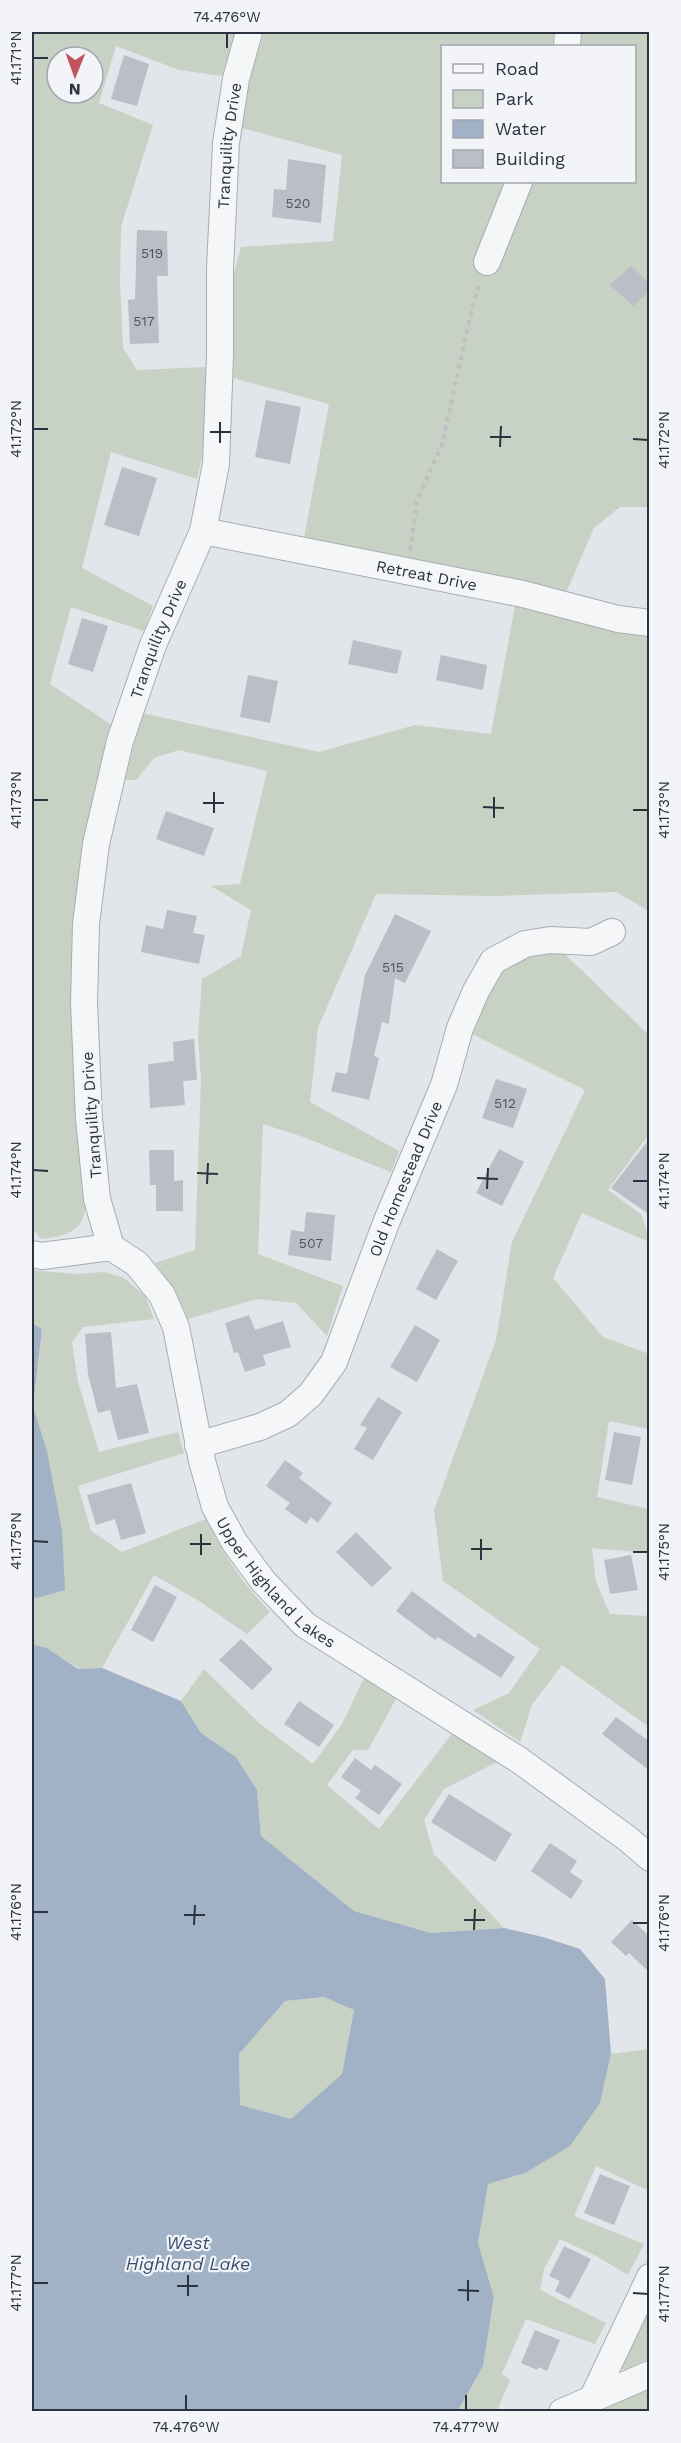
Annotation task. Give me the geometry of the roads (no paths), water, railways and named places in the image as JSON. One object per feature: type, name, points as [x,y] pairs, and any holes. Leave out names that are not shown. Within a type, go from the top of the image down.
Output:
[{"type":"street","name":"Tranquility Drive","points":[[111,1248],[97,1199],[88,1096],[84,1003],[86,924],[94,856],[105,796],[135,691],[203,531],[216,464],[220,269],[226,142],[236,79],[249,32]]},
{"type":"street","points":[[487,262],[519,183]]},
{"type":"street","name":"Retreat Drive","points":[[203,531],[523,594],[618,619],[650,623]]},
{"type":"street","name":"Old Homestead Drive","points":[[198,1445],[260,1427],[288,1414],[311,1394],[334,1362],[386,1223],[444,1084],[460,1028],[476,991],[493,961],[525,944],[550,940],[591,942],[612,932]]},
{"type":"street","points":[[32,1254],[42,1256],[111,1248]]},
{"type":"street","name":"Upper Highland Lakes","points":[[111,1248],[137,1263],[162,1295],[176,1327],[198,1445],[215,1507],[235,1543],[263,1581],[305,1625],[519,1760],[628,1839],[650,1858]]},
{"type":"street","points":[[593,2397],[650,2277]]},
{"type":"street","points":[[562,2412],[650,2374]]},
{"type":"water","points":[[32,1323],[42,1329],[33,1406],[47,1451],[62,1531],[65,1590],[36,1598],[32,1597]]},
{"type":"water","name":"West Highland Lake","points":[[32,1644],[47,1648],[78,1669],[102,1668],[181,1701],[201,1733],[236,1757],[257,1790],[261,1836],[354,1911],[431,1933],[504,1928],[580,1949],[605,1979],[611,2054],[600,2103],[570,2146],[525,2173],[488,2184],[478,2243],[494,2297],[483,2366],[458,2411],[32,2411]],"holes":[[[324,1997],[354,2010],[342,2074],[291,2119],[240,2105],[239,2054],[285,2001]]]}]
